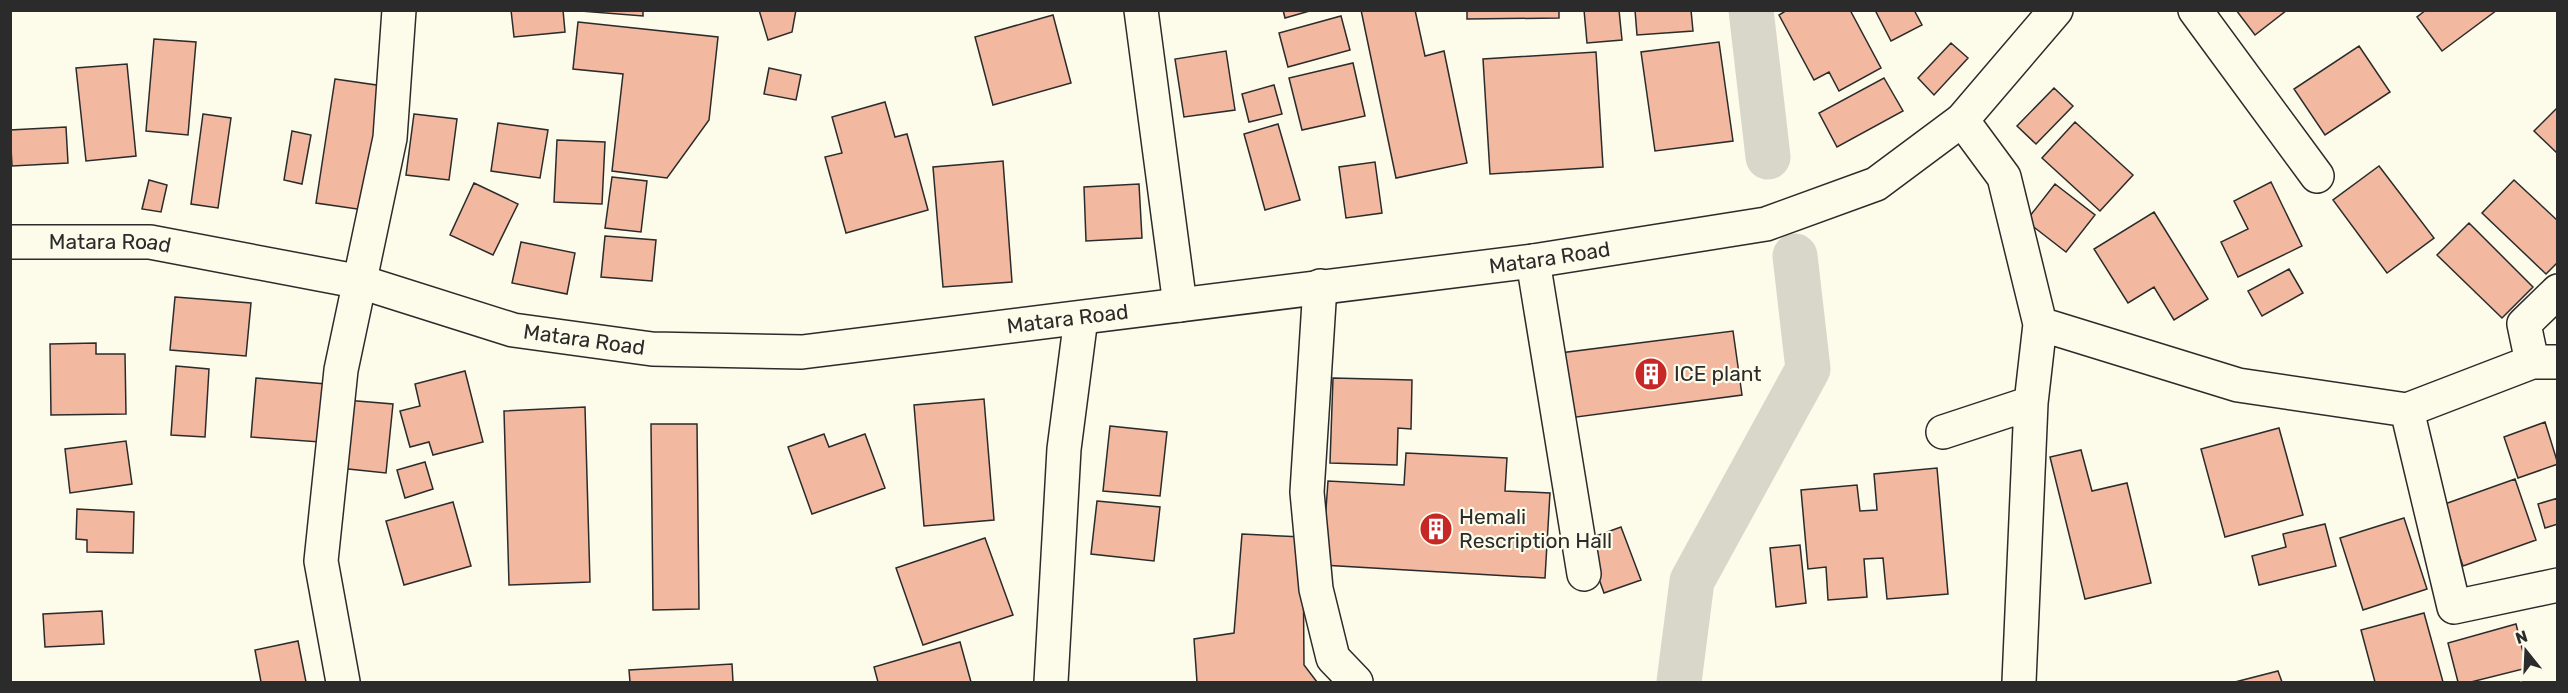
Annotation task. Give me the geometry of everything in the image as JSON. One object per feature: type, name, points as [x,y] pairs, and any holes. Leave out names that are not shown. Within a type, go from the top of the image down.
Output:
[{"type":"main road","points":[[343,682],[321,561],[341,370],[390,138],[399,10]]},
{"type":"main road","points":[[1141,10],[1180,305]]},
{"type":"main road","name":"Matara Road","points":[[10,242],[150,242],[361,282],[513,330],[652,349],[802,352],[1533,261],[1766,224],[1876,184],[1962,120],[2056,10]]},
{"type":"main road","points":[[2195,10],[2317,176]]},
{"type":"main road","points":[[1962,120],[2004,177],[2040,324],[2031,403],[2019,682]]},
{"type":"main road","points":[[1533,261],[1584,574]]},
{"type":"main road","points":[[1320,286],[1307,492],[1316,589],[1334,658],[1356,682]]},
{"type":"main road","points":[[2040,324],[2238,385],[2408,410],[2545,362],[2523,324],[2558,291]]},
{"type":"main road","points":[[1051,682],[1064,449],[1081,318]]},
{"type":"main road","points":[[1943,432],[2031,403]]},
{"type":"main road","points":[[2408,410],[2454,607],[2558,585]]},
{"type":"building","points":[[511,10],[563,10],[565,32],[514,37]]},
{"type":"building","points":[[568,10],[643,10],[643,16]]},
{"type":"building","points":[[759,10],[796,10],[792,32],[768,40]]},
{"type":"building","points":[[1283,10],[1313,10],[1285,18]]},
{"type":"building","points":[[1361,10],[1415,10],[1425,56],[1444,51],[1467,163],[1396,178]]},
{"type":"building","points":[[1467,10],[1559,10],[1559,18],[1467,19]]},
{"type":"building","points":[[1584,10],[1619,10],[1622,40],[1587,43]]},
{"type":"building","points":[[1635,10],[1691,10],[1693,31],[1637,35]]},
{"type":"building","points":[[1787,10],[1850,10],[1881,68],[1839,91],[1829,72],[1814,80],[1779,15]]},
{"type":"building","points":[[1875,10],[1914,10],[1922,25],[1891,41]]},
{"type":"building","points":[[2236,10],[2287,10],[2255,35]]},
{"type":"building","points":[[2426,10],[2497,10],[2442,51],[2417,17]]},
{"type":"building","points":[[1053,15],[1071,83],[993,105],[975,37]]},
{"type":"building","points":[[1341,16],[1350,50],[1288,67],[1279,33]]},
{"type":"building","points":[[578,22],[718,37],[709,120],[667,178],[612,171],[623,74],[573,69]]},
{"type":"building","points":[[154,39],[196,42],[188,135],[146,131]]},
{"type":"building","points":[[1719,42],[1733,141],[1655,151],[1641,52]]},
{"type":"building","points":[[1951,43],[1968,58],[1934,95],[1918,78]]},
{"type":"building","points":[[2359,46],[2390,92],[2325,135],[2294,89]]},
{"type":"building","points":[[1226,51],[1235,110],[1184,117],[1175,59]]},
{"type":"building","points":[[1596,52],[1603,167],[1490,174],[1483,59]]},
{"type":"building","points":[[1353,63],[1365,116],[1302,130],[1289,78]]},
{"type":"building","points":[[127,64],[136,156],[86,161],[76,68]]},
{"type":"building","points":[[769,68],[801,75],[796,100],[764,94]]},
{"type":"building","points":[[1884,78],[1903,111],[1837,147],[1819,113]]},
{"type":"building","points":[[335,79],[383,86],[364,210],[316,203]]},
{"type":"building","points":[[1274,85],[1282,114],[1249,122],[1242,94]]},
{"type":"building","points":[[2054,88],[2073,106],[2036,144],[2017,126]]},
{"type":"building","points":[[885,102],[895,137],[907,134],[928,210],[846,233],[825,157],[842,153],[832,117]]},
{"type":"building","points":[[2558,107],[2558,154],[2534,131]]},
{"type":"building","points":[[203,114],[231,118],[218,208],[191,204]]},
{"type":"building","points":[[414,114],[457,119],[449,180],[406,175]]},
{"type":"building","points":[[2075,122],[2133,175],[2100,211],[2042,158]]},
{"type":"building","points":[[498,123],[548,130],[540,178],[491,171]]},
{"type":"building","points":[[1278,124],[1300,200],[1265,210],[1244,134]]},
{"type":"building","points":[[66,127],[68,163],[12,166],[10,130]]},
{"type":"building","points":[[292,131],[311,135],[302,184],[284,180]]},
{"type":"building","points":[[557,140],[605,142],[602,204],[554,202]]},
{"type":"building","points":[[1003,161],[1012,282],[943,287],[933,167]]},
{"type":"building","points":[[1375,162],[1382,213],[1346,218],[1339,167]]},
{"type":"building","points":[[2379,166],[2434,238],[2387,273],[2333,200]]},
{"type":"building","points":[[612,177],[647,181],[641,232],[605,228]]},
{"type":"building","points":[[149,180],[167,185],[161,212],[142,209]]},
{"type":"building","points":[[2514,180],[2558,221],[2558,262],[2546,274],[2482,213]]},
{"type":"building","points":[[2271,182],[2302,246],[2238,277],[2221,242],[2248,229],[2234,201]]},
{"type":"building","points":[[474,183],[518,204],[493,255],[450,235]]},
{"type":"building","points":[[1139,184],[1142,238],[1086,241],[1084,187]]},
{"type":"building","points":[[2055,184],[2095,215],[2066,252],[2026,221]]},
{"type":"building","points":[[2154,212],[2208,299],[2174,320],[2154,287],[2128,303],[2094,249]]},
{"type":"building","points":[[2469,223],[2533,287],[2502,318],[2437,255]]},
{"type":"building","points":[[605,236],[656,240],[652,281],[601,277]]},
{"type":"building","points":[[521,242],[575,253],[567,294],[512,283]]},
{"type":"building","points":[[2289,269],[2303,293],[2262,316],[2248,291]]},
{"type":"building","points":[[175,297],[251,303],[246,356],[170,350]]},
{"type":"building","name":"ICE plant","points":[[1733,331],[1742,395],[1569,418],[1560,353]]},
{"type":"building","points":[[96,343],[96,354],[125,354],[126,414],[51,415],[50,344]]},
{"type":"building","points":[[176,366],[209,369],[205,437],[171,435]]},
{"type":"building","points":[[465,371],[483,442],[433,455],[429,442],[410,447],[400,411],[420,406],[415,384]]},
{"type":"building","points":[[256,378],[326,384],[320,442],[251,437]]},
{"type":"building","points":[[1333,378],[1412,380],[1411,429],[1398,428],[1397,465],[1330,463]]},
{"type":"building","points":[[984,399],[994,520],[924,526],[914,405]]},
{"type":"building","points":[[345,400],[393,404],[386,473],[339,468]]},
{"type":"building","points":[[585,407],[590,582],[509,585],[504,411]]},
{"type":"building","points":[[2545,422],[2558,464],[2518,478],[2504,437]]},
{"type":"building","points":[[651,424],[697,424],[699,609],[653,610]]},
{"type":"building","points":[[1110,426],[1167,432],[1160,496],[1103,491]]},
{"type":"building","points":[[2279,428],[2303,515],[2225,537],[2201,449]]},
{"type":"building","points":[[824,434],[829,447],[865,434],[885,488],[812,514],[788,447]]},
{"type":"building","points":[[126,441],[132,484],[70,493],[65,449]]},
{"type":"building","points":[[2081,450],[2092,491],[2127,483],[2151,583],[2085,599],[2050,457]]},
{"type":"building","name":"Hemali Rescription Hall","points":[[1406,453],[1507,458],[1505,491],[1550,493],[1545,578],[1322,565],[1328,481],[1404,485]]},
{"type":"building","points":[[425,462],[433,489],[405,498],[397,470]]},
{"type":"building","points":[[1937,468],[1948,594],[1887,599],[1883,558],[1864,559],[1867,597],[1828,600],[1826,567],[1808,569],[1801,490],[1857,485],[1860,511],[1877,510],[1874,474]]},
{"type":"building","points":[[2515,479],[2536,540],[2463,566],[2442,505]]},
{"type":"building","points":[[2558,498],[2558,524],[2545,528],[2538,504]]},
{"type":"building","points":[[1097,501],[1160,507],[1154,561],[1091,554]]},
{"type":"building","points":[[453,502],[471,566],[404,585],[386,521]]},
{"type":"building","points":[[77,509],[134,512],[133,553],[87,552],[87,540],[76,539]]},
{"type":"building","points":[[2404,518],[2427,589],[2363,610],[2340,538]]},
{"type":"building","points":[[2325,524],[2336,566],[2259,585],[2252,556],[2286,547],[2283,534]]},
{"type":"building","points":[[1621,527],[1641,580],[1604,593],[1585,540]]},
{"type":"building","points":[[1242,534],[1303,537],[1304,665],[1317,682],[1197,682],[1194,639],[1234,633]]},
{"type":"building","points":[[985,538],[1013,615],[923,645],[896,568]]},
{"type":"building","points":[[1800,545],[1806,603],[1776,607],[1770,548]]},
{"type":"building","points":[[102,611],[104,644],[45,647],[43,614]]},
{"type":"building","points":[[2424,613],[2443,682],[2375,682],[2361,630]]},
{"type":"building","points":[[2516,624],[2527,668],[2471,682],[2458,682],[2448,643]]},
{"type":"building","points":[[298,641],[306,682],[261,682],[255,650]]},
{"type":"building","points":[[960,642],[971,682],[878,682],[874,667]]},
{"type":"building","points":[[732,664],[733,682],[630,682],[629,670]]},
{"type":"building","points":[[2278,671],[2282,682],[2235,682]]},
{"type":"waterway","points":[[1751,10],[1768,157]]},
{"type":"waterway","points":[[1679,682],[1692,581],[1808,369],[1795,256]]},
{"type":"place","name":"ICE plant","points":[[1651,374]]},
{"type":"place","name":"Hemali Rescription Hall","points":[[1436,529]]}]
